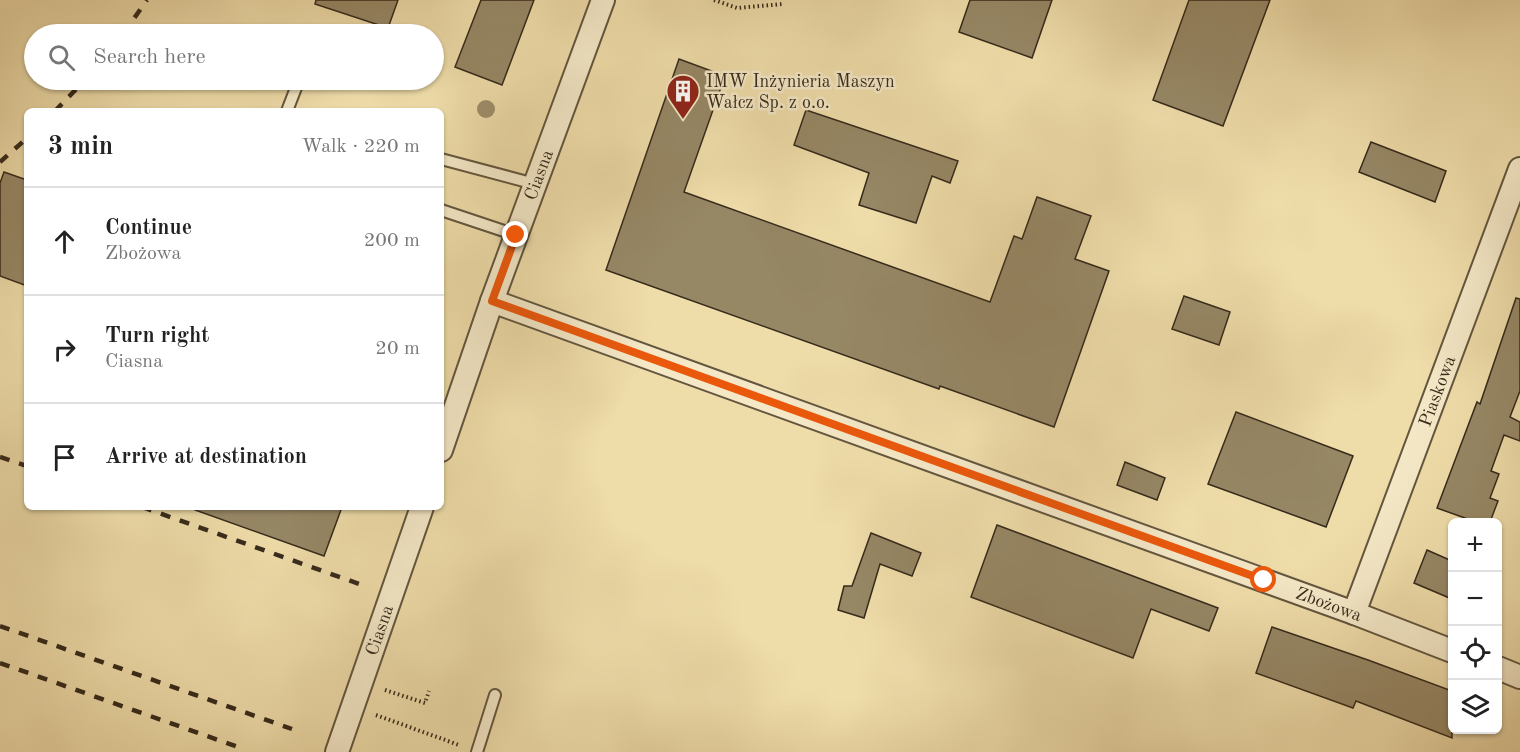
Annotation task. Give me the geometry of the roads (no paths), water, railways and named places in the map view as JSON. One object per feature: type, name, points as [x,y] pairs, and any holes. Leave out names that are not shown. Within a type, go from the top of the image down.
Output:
[{"type":"street","name":"Ciasna","points":[[444,441],[492,301],[603,0]]},
{"type":"street","name":"Piaskowa","points":[[1354,613],[1520,170]]},
{"type":"street","name":"Zbożowa","points":[[492,301],[1354,613],[1448,649]]},
{"type":"street","name":"Ciasna","points":[[338,752],[421,510]]},
{"type":"street","points":[[1502,670],[1520,677]]},
{"type":"lane","points":[[288,108],[295,90]]},
{"type":"lane","points":[[444,160],[535,184]]},
{"type":"lane","points":[[444,211],[516,235]]},
{"type":"lane","points":[[477,752],[495,695]]},
{"type":"railway","points":[[130,24],[147,0]]},
{"type":"railway","points":[[58,108],[75,90]]},
{"type":"railway","points":[[0,162],[24,141]]},
{"type":"railway","points":[[0,457],[24,465]]},
{"type":"railway","points":[[150,510],[365,586]]},
{"type":"railway","points":[[0,626],[292,729]]},
{"type":"railway","points":[[0,663],[238,747]]},
{"type":"place","name":"IMW Inżynieria Maszyn Wałcz Sp. z o.o.","points":[[683,120]]}]
